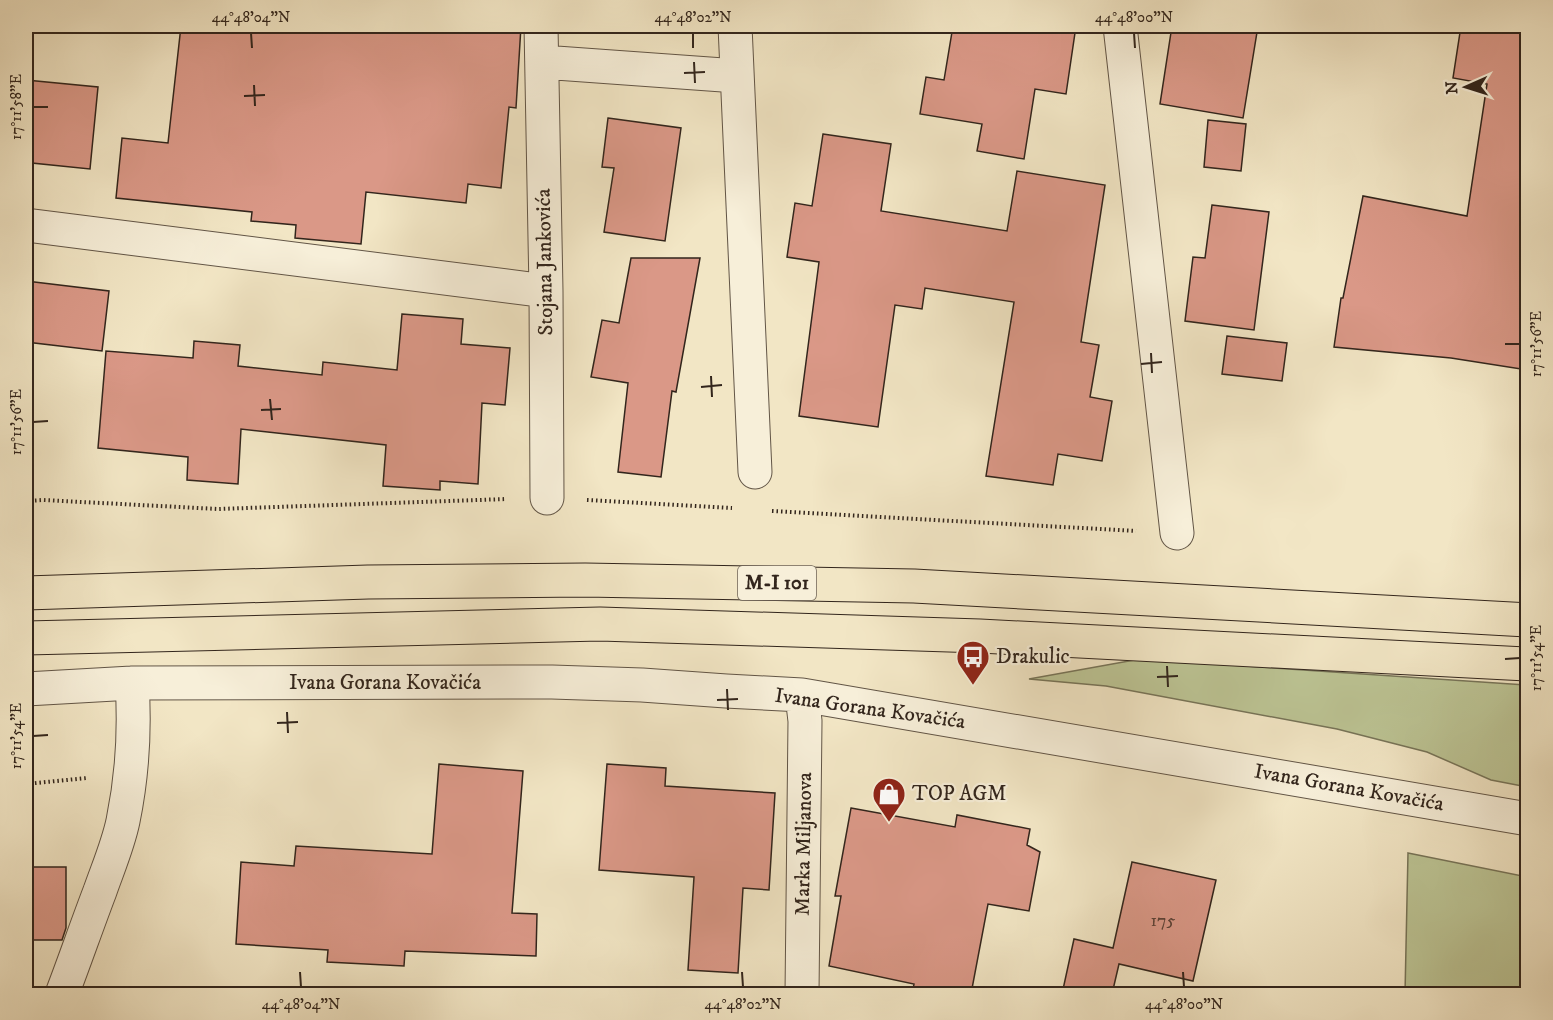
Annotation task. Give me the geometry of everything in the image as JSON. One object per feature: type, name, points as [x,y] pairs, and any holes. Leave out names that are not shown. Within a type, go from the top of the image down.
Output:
[{"type":"main road","name":"M-I 101","points":[[26,592],[380,581],[585,580],[879,585],[1527,620]]},
{"type":"main road","name":"M-I 101","points":[[26,638],[600,624],[980,636],[1527,664]]},
{"type":"street","name":"Stojana Jankovića","points":[[541,26],[547,498]]},
{"type":"street","points":[[735,26],[755,472]]},
{"type":"street","points":[[1120,26],[1177,534]]},
{"type":"street","points":[[542,62],[737,76]]},
{"type":"street","points":[[26,225],[546,291]]},
{"type":"street","name":"Ivana Gorana Kovačića","points":[[26,689],[132,683],[552,682],[802,694],[1527,819]]},
{"type":"street","points":[[62,994],[123,822],[132,748],[132,683]]},
{"type":"street","name":"Marka Miljanova","points":[[802,694],[805,721],[802,994]]},
{"type":"path","points":[[26,501],[218,508],[547,498],[737,509]]},
{"type":"path","points":[[761,510],[1177,534]]},
{"type":"green space","points":[[1140,659],[1527,685],[1527,787],[1491,780],[1427,752],[1337,729],[1106,686],[1029,679]]},
{"type":"green space","points":[[1408,853],[1527,877],[1527,994],[1405,994]]},
{"type":"building","points":[[181,26],[521,26],[516,108],[509,107],[501,188],[468,184],[466,203],[366,192],[361,244],[295,238],[296,225],[251,221],[252,212],[116,198],[122,138],[168,143]]},
{"type":"building","points":[[953,26],[1076,26],[1066,94],[1035,89],[1024,159],[977,151],[982,124],[920,114],[926,77],[944,80]]},
{"type":"building","points":[[1172,26],[1258,26],[1243,118],[1160,104]]},
{"type":"building","points":[[1461,26],[1527,26],[1527,370],[1451,358],[1334,347],[1341,298],[1343,298],[1363,196],[1467,216],[1487,84],[1453,78]]},
{"type":"building","points":[[26,80],[98,87],[90,169],[32,163],[33,148],[26,147]]},
{"type":"building","points":[[608,118],[681,128],[665,241],[604,232],[614,168],[602,167]]},
{"type":"building","points":[[1208,120],[1246,124],[1241,171],[1204,167]]},
{"type":"building","points":[[823,134],[891,144],[881,211],[1007,231],[1017,171],[1105,185],[1081,342],[1099,345],[1090,397],[1112,401],[1102,461],[1058,454],[1053,485],[986,476],[1014,302],[925,288],[922,309],[895,305],[878,427],[799,416],[819,262],[787,257],[795,203],[812,206]]},
{"type":"building","points":[[1212,205],[1269,212],[1254,330],[1185,321],[1193,257],[1205,258]]},
{"type":"building","points":[[631,258],[700,258],[676,392],[672,391],[661,477],[618,472],[628,383],[591,377],[602,320],[619,323]]},
{"type":"building","points":[[26,281],[109,291],[102,351],[26,342]]},
{"type":"building","points":[[402,314],[463,319],[461,344],[510,348],[505,405],[482,403],[478,484],[440,481],[440,490],[383,486],[386,445],[241,429],[238,484],[187,480],[188,457],[98,448],[106,351],[193,358],[194,341],[240,345],[238,366],[322,375],[323,362],[397,370]]},
{"type":"building","points":[[1227,336],[1287,343],[1282,381],[1222,374]]},
{"type":"building","points":[[439,764],[523,771],[512,913],[537,914],[536,956],[405,951],[404,966],[327,962],[328,950],[236,944],[241,862],[294,866],[296,846],[432,854]]},
{"type":"building","points":[[607,764],[666,768],[665,786],[775,793],[769,890],[743,888],[738,973],[688,970],[694,877],[599,870]]},
{"type":"building","points":[[851,808],[955,827],[957,815],[1030,829],[1027,845],[1040,852],[1029,911],[988,904],[971,994],[912,994],[914,984],[829,966],[841,896],[835,896]]},
{"type":"building","points":[[1132,862],[1216,880],[1193,981],[1119,964],[1112,994],[1062,994],[1074,939],[1113,948]]},
{"type":"building","points":[[26,867],[66,867],[66,928],[62,940],[26,940]]},
{"type":"place","name":"Drakulic","points":[[973,686]]},
{"type":"place","name":"TOP AGM","points":[[889,823]]}]
